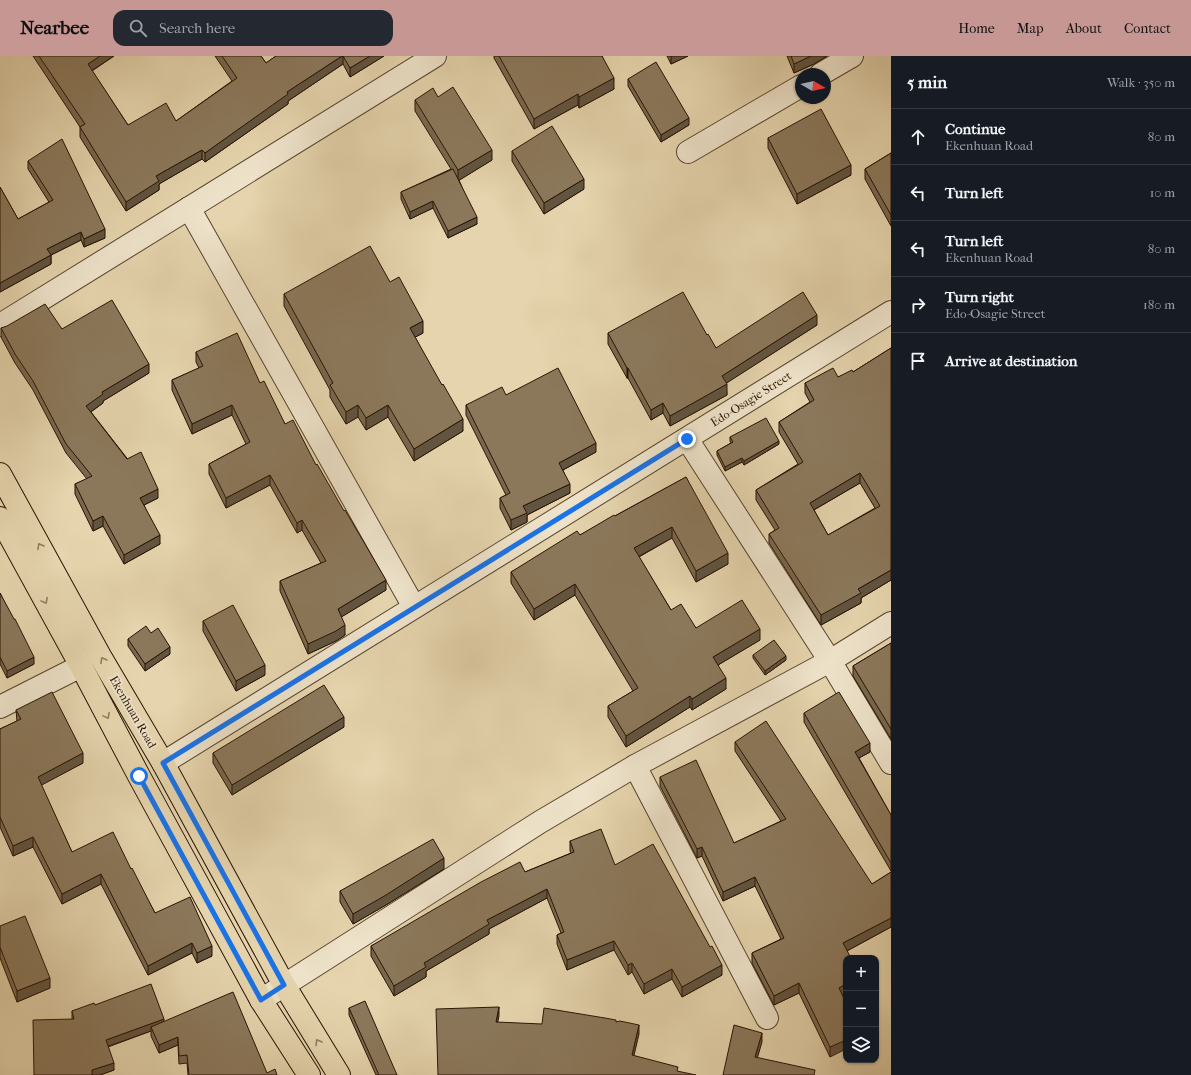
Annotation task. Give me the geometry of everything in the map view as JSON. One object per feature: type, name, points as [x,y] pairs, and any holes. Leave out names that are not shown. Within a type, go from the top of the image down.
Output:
[{"type":"main road","name":"Ekenhuan Road","points":[[0,474],[100,656],[163,763],[284,985],[338,1075]]},
{"type":"main road","name":"Ekenhuan Road","points":[[0,518],[261,1000],[309,1075]]},
{"type":"street","points":[[0,325],[435,56]]},
{"type":"street","points":[[831,68],[852,56]]},
{"type":"street","points":[[688,152],[795,90]]},
{"type":"street","points":[[189,208],[414,607]]},
{"type":"street","name":"Edo-Osagie Street","points":[[163,763],[891,312]]},
{"type":"street","points":[[687,439],[830,661],[891,764]]},
{"type":"street","points":[[261,1000],[540,822],[635,766],[830,661],[891,623]]},
{"type":"street","points":[[0,707],[81,666]]},
{"type":"street","points":[[635,766],[767,1018]]},
{"type":"building","points":[[39,56],[100,56],[88,64],[128,125],[166,103],[176,121],[237,78],[222,56],[261,56],[266,63],[276,56],[342,56],[287,92],[288,94],[205,153],[202,150],[156,176],[159,181],[126,202],[80,127],[85,124]]},
{"type":"building","points":[[343,56],[370,56],[350,68]]},
{"type":"building","points":[[499,56],[602,56],[614,78],[579,97],[578,94],[534,119]]},
{"type":"building","points":[[791,56],[811,56],[794,64]]},
{"type":"building","points":[[656,62],[689,118],[661,135],[628,79]]},
{"type":"building","points":[[453,87],[492,150],[458,170],[415,100],[433,88],[438,97]]},
{"type":"building","points":[[821,109],[851,165],[797,194],[768,138]]},
{"type":"building","points":[[552,126],[584,179],[544,203],[512,151]]},
{"type":"building","points":[[62,139],[105,229],[84,239],[81,232],[47,249],[51,255],[0,283],[0,187],[18,219],[53,200],[28,161]]},
{"type":"building","points":[[891,153],[891,215],[865,169]]},
{"type":"building","points":[[453,169],[477,217],[448,231],[433,201],[410,212],[401,192]]},
{"type":"building","points":[[370,246],[390,282],[399,277],[423,321],[410,328],[463,419],[414,449],[388,405],[366,418],[358,405],[346,412],[330,385],[333,383],[284,294]]},
{"type":"building","points":[[683,292],[716,348],[803,292],[817,315],[722,376],[727,384],[670,416],[663,403],[651,410],[608,333]]},
{"type":"building","points":[[112,300],[149,364],[102,392],[103,394],[86,406],[127,459],[141,452],[158,489],[140,498],[160,535],[124,555],[103,516],[93,521],[75,484],[92,476],[66,444],[33,381],[15,354],[1,328],[45,304],[62,329]]},
{"type":"building","points":[[237,333],[260,383],[264,381],[285,424],[293,420],[316,465],[317,464],[386,580],[338,609],[345,625],[336,631],[308,644],[280,581],[326,561],[302,520],[297,523],[270,475],[226,498],[209,464],[250,442],[232,405],[192,424],[172,380],[203,366],[196,352]]},
{"type":"building","points":[[891,348],[891,570],[858,589],[861,593],[821,615],[769,534],[779,528],[756,490],[803,462],[779,422],[814,400],[805,383],[833,368],[838,377],[852,370],[853,372]],"holes":[[[860,473],[880,506],[828,535],[810,503]]]},
{"type":"building","points":[[558,368],[596,443],[559,463],[570,484],[523,506],[527,513],[511,520],[500,498],[510,493],[466,405],[502,387],[506,395]]},
{"type":"building","points":[[766,418],[779,441],[744,461],[742,458],[725,467],[717,451],[733,442],[730,437]]},
{"type":"building","points":[[686,477],[728,553],[696,571],[672,527],[634,548],[671,610],[681,604],[696,628],[742,600],[760,629],[713,657],[726,678],[692,699],[690,696],[626,736],[608,706],[638,688],[575,584],[534,609],[511,572],[577,531],[580,535],[614,515],[615,516]]},
{"type":"building","points":[[0,593],[34,657],[7,671],[0,657]]},
{"type":"building","points":[[233,605],[265,665],[236,681],[203,621]]},
{"type":"building","points":[[146,626],[151,633],[158,628],[170,647],[145,664],[128,639]]},
{"type":"building","points":[[774,640],[786,656],[765,671],[753,655]]},
{"type":"building","points":[[891,643],[891,729],[853,666]]},
{"type":"building","points":[[324,685],[344,717],[232,785],[213,753]]},
{"type":"building","points":[[52,692],[83,753],[38,777],[72,852],[113,832],[155,913],[190,897],[212,946],[197,953],[192,943],[148,966],[101,874],[62,894],[33,837],[13,846],[0,817],[0,729],[21,719],[16,710]]},
{"type":"building","points":[[839,692],[870,743],[855,752],[891,815],[891,863],[804,713]]},
{"type":"building","points":[[766,721],[872,884],[891,872],[891,918],[843,943],[849,955],[843,955],[843,986],[839,988],[843,997],[843,1041],[830,1047],[799,983],[774,996],[752,953],[784,938],[755,877],[723,892],[702,847],[697,849],[660,777],[696,760],[734,843],[786,819],[735,742]]},
{"type":"building","points":[[601,829],[615,865],[653,844],[710,947],[712,946],[722,965],[682,987],[672,969],[644,984],[632,963],[628,965],[614,941],[567,960],[557,935],[564,932],[547,889],[487,920],[489,924],[424,963],[426,967],[394,986],[371,946],[481,882],[520,862],[525,872],[574,852],[570,841]]},
{"type":"building","points":[[433,839],[444,858],[353,914],[340,891]]},
{"type":"building","points":[[25,916],[50,978],[17,991],[0,947],[0,926]]},
{"type":"building","points":[[151,984],[164,1019],[106,1040],[114,1063],[92,1070],[92,1075],[34,1075],[33,1020],[74,1019],[72,1011],[94,1003],[95,1005]]},
{"type":"building","points":[[233,992],[267,1073],[275,1069],[277,1075],[189,1075],[187,1055],[179,1056],[178,1037],[159,1045],[151,1027]]},
{"type":"building","points":[[365,1001],[397,1075],[379,1075],[349,1008]]},
{"type":"building","points":[[499,1007],[496,1022],[542,1024],[544,1008],[639,1025],[632,1055],[678,1067],[677,1071],[696,1075],[438,1075],[436,1009]]},
{"type":"building","points":[[734,1025],[762,1033],[755,1057],[815,1070],[814,1075],[723,1075]]},
{"type":"route","points":[[139,776],[261,1000],[284,985],[163,763],[687,439]]}]
